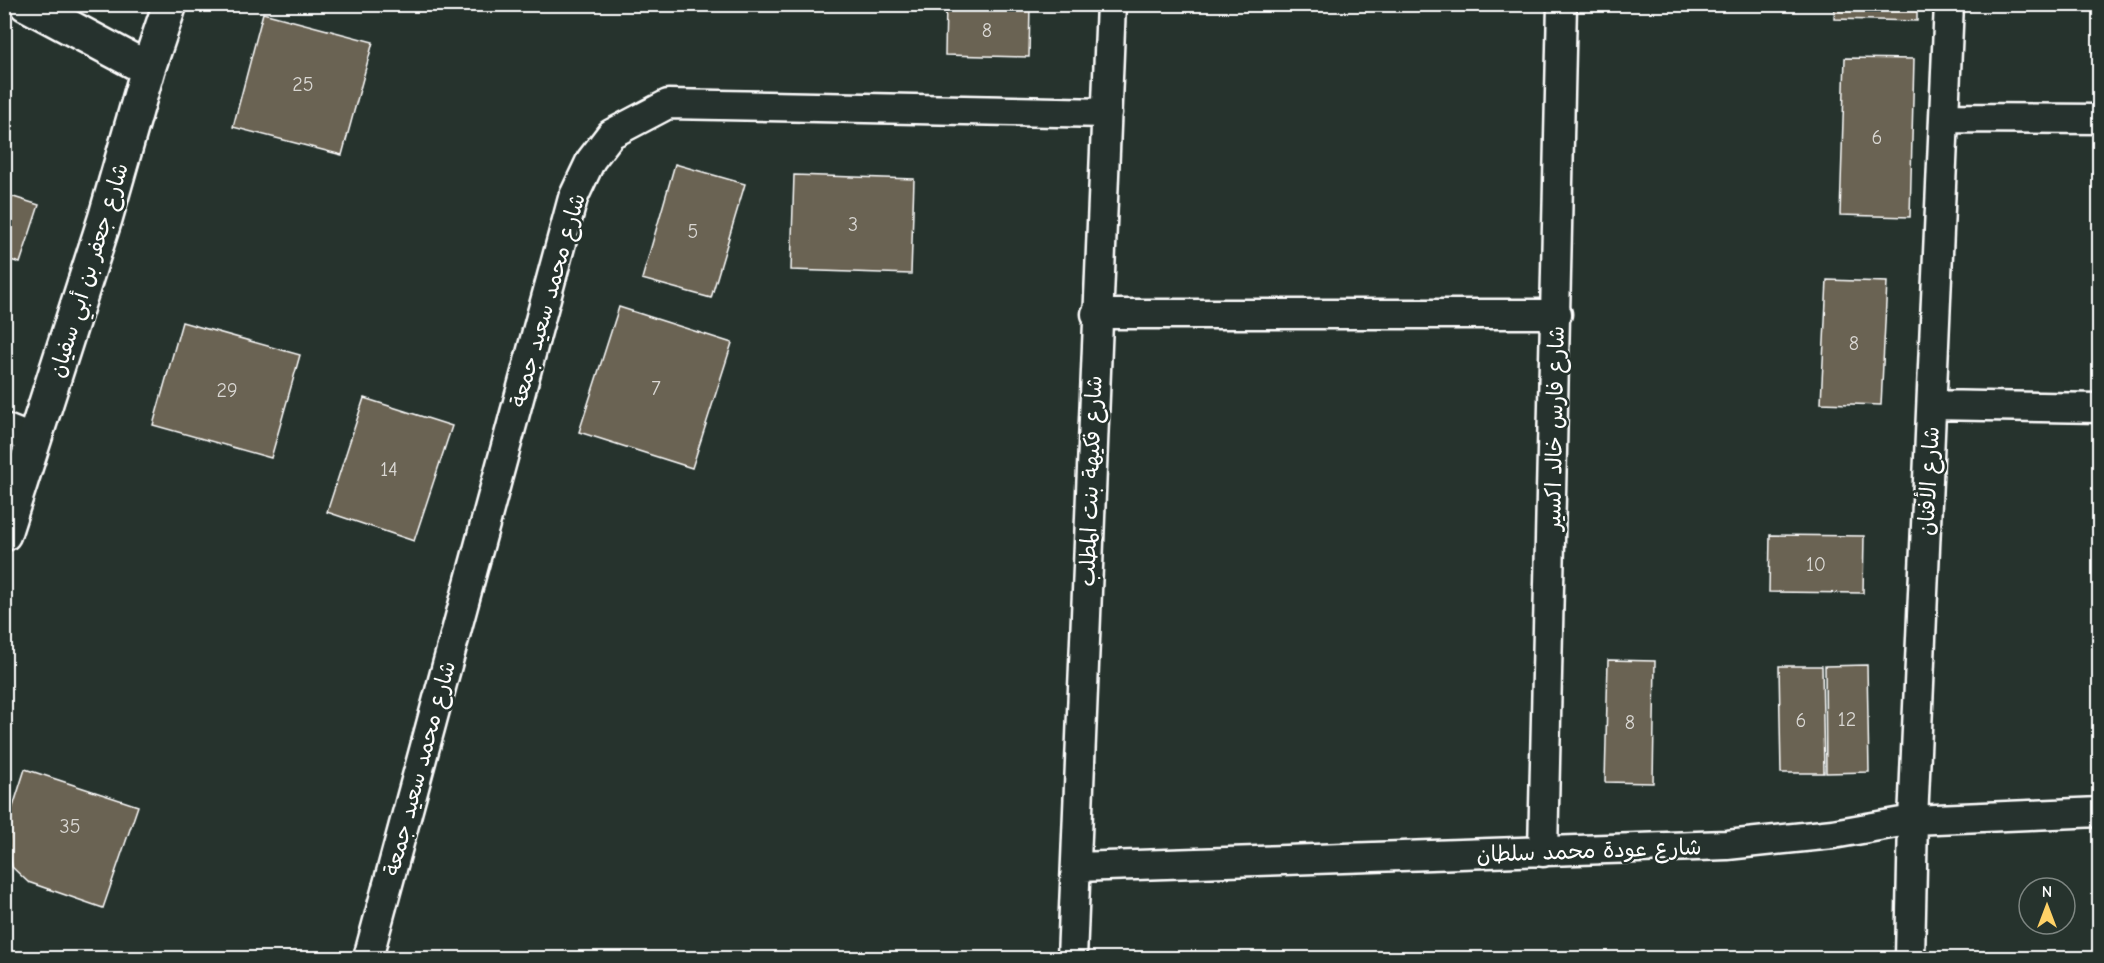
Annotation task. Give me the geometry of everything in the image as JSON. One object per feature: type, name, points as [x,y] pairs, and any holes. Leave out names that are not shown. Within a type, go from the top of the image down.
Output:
[{"type":"street","points":[[26,4],[148,69]]},
{"type":"street","name":"شارع جعفر بن أبي سفيان","points":[[4,534],[105,219],[148,69],[170,4]]},
{"type":"street","name":"شارع فكيهة بنت المطلب","points":[[1072,958],[1096,314],[1111,4]]},
{"type":"street","name":"شارع فارس خالد اكسير","points":[[1543,852],[1557,314],[1562,4]]},
{"type":"street","name":"شارع الأفنان","points":[[1910,958],[1913,820],[1949,4]]},
{"type":"street","name":"شارع محمد سعيد جمعة","points":[[368,958],[573,198],[591,160],[611,134],[668,104],[1107,113]]},
{"type":"street","points":[[1945,118],[2100,119]]},
{"type":"street","points":[[1096,314],[1557,314]]},
{"type":"street","points":[[1932,405],[2100,408]]},
{"type":"street","points":[[4,428],[34,440]]},
{"type":"street","name":"شارع عودة محمد سلطان","points":[[1076,867],[1727,845],[1833,834],[1913,820],[2100,812]]},
{"type":"building","points":[[946,4],[1030,4],[1029,57],[945,55]]},
{"type":"building","points":[[1835,4],[1917,4],[1917,21],[1834,19]]},
{"type":"building","points":[[263,13],[373,42],[342,155],[233,127]]},
{"type":"building","points":[[1845,58],[1914,59],[1910,217],[1840,215]]},
{"type":"building","points":[[675,164],[745,184],[711,298],[642,279]]},
{"type":"building","points":[[794,175],[914,179],[911,274],[791,270]]},
{"type":"building","points":[[4,194],[39,205],[20,263],[4,258]]},
{"type":"building","points":[[1827,280],[1887,282],[1881,405],[1821,403]]},
{"type":"building","points":[[619,307],[732,343],[692,468],[579,432]]},
{"type":"building","points":[[182,322],[300,355],[271,458],[153,425]]},
{"type":"building","points":[[364,398],[452,426],[414,541],[327,512]]},
{"type":"building","points":[[1770,535],[1864,536],[1863,593],[1769,592]]},
{"type":"building","points":[[1608,660],[1655,661],[1653,783],[1605,782]]},
{"type":"building","points":[[1867,665],[1869,772],[1826,773],[1825,666]]},
{"type":"building","points":[[1779,666],[1822,666],[1824,773],[1781,773]]},
{"type":"building","points":[[25,769],[138,806],[103,908],[28,882],[12,867],[8,842],[12,810]]}]
